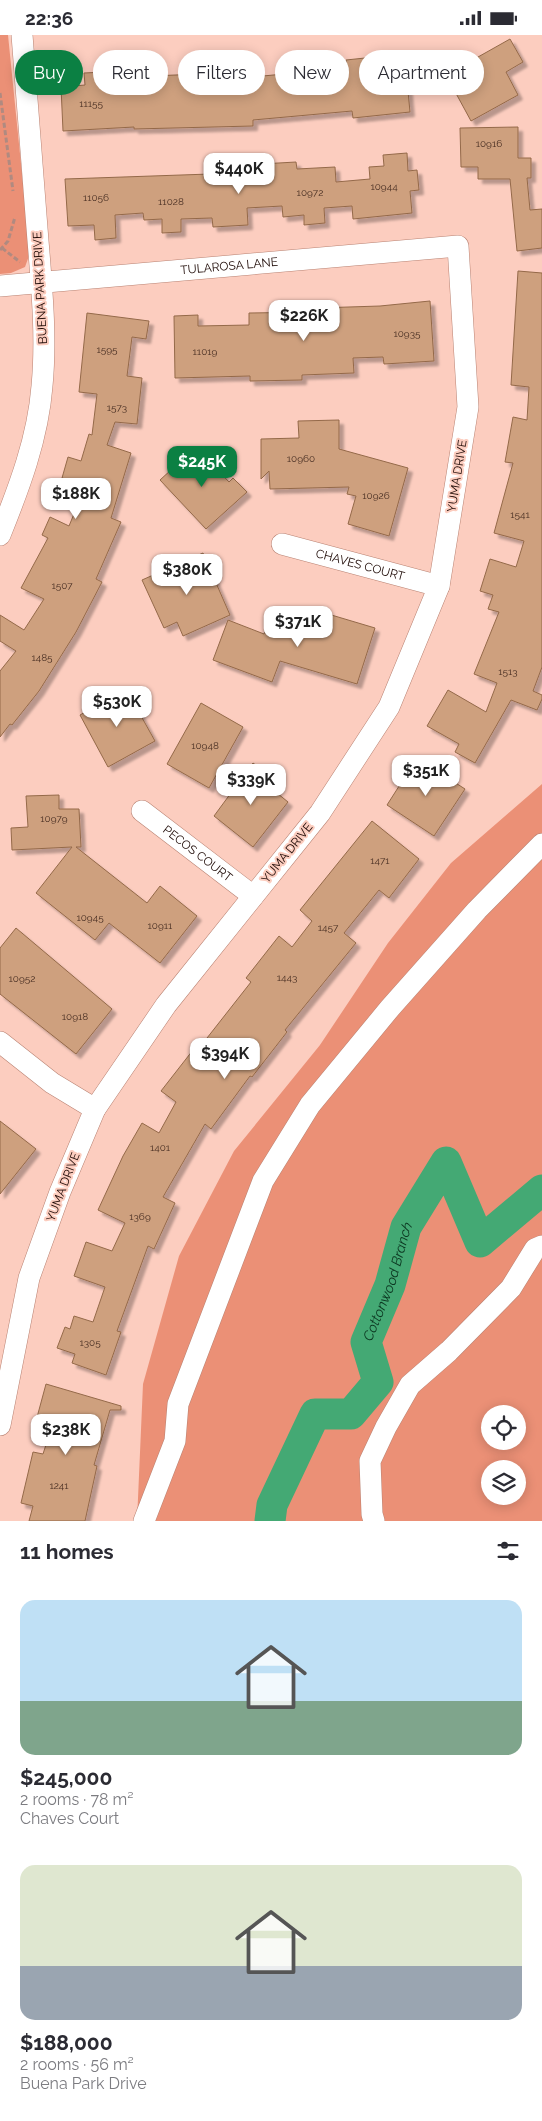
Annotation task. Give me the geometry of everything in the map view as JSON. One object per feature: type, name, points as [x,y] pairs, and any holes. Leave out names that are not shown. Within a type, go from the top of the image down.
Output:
[{"type":"street","name":"BUENA PARK DRIVE","points":[[0,535],[14,501],[32,444],[42,387],[44,335],[42,283],[22,35]]},
{"type":"street","name":"TULAROSA LANE","points":[[0,286],[458,246]]},
{"type":"street","name":"YUMA DRIVE","points":[[0,1425],[8,1343],[29,1277],[60,1192],[94,1109],[166,1005],[320,813],[389,707],[439,587],[468,407],[458,246]]},
{"type":"street","name":"CHAVES COURT","points":[[282,544],[439,587]]},
{"type":"street","name":"PECOS COURT","points":[[142,811],[253,896]]},
{"type":"street","points":[[144,1521],[175,1441],[178,1404],[262,1181],[310,1105],[390,1008],[477,910],[542,844]]},
{"type":"street","points":[[0,1042],[52,1083],[94,1109]]},
{"type":"street","points":[[374,1521],[372,1514],[370,1461],[386,1427],[410,1385],[449,1351],[511,1288],[536,1249],[542,1246]]},
{"type":"path","points":[[0,93],[14,200]]},
{"type":"path","points":[[16,209],[8,241],[1,249],[23,264]]},
{"type":"shaded area","points":[[0,35],[8,35],[30,253],[25,267],[11,273],[0,274]]},
{"type":"shaded area","points":[[542,784],[542,1521],[137,1521],[143,1384],[179,1256],[234,1151],[320,1045],[388,943],[451,863]]},
{"type":"building","points":[[510,39],[523,62],[506,72],[518,95],[471,121],[457,95],[484,95],[484,54]]},
{"type":"building","points":[[359,59],[359,95],[408,95],[410,112],[353,118],[352,111],[253,120],[253,126],[134,129],[134,127],[63,131],[61,95],[83,95],[83,85],[85,85],[84,73],[93,73],[93,95],[168,95],[168,75],[178,75],[178,95],[265,95],[265,76],[275,75],[275,95],[349,95],[349,60]]},
{"type":"building","points":[[518,127],[518,158],[531,158],[531,178],[527,178],[530,210],[542,209],[542,248],[517,251],[510,179],[478,179],[478,167],[461,167],[460,128]]},
{"type":"building","points":[[407,153],[408,171],[417,170],[419,190],[410,191],[412,213],[353,219],[352,206],[324,208],[325,223],[304,225],[304,215],[283,217],[282,206],[247,208],[248,225],[213,227],[212,218],[181,219],[181,232],[162,233],[162,219],[144,220],[143,213],[115,215],[116,238],[95,240],[94,225],[68,226],[65,179],[210,174],[209,167],[296,162],[297,169],[335,167],[336,182],[370,179],[369,167],[384,166],[383,155]]},
{"type":"building","points":[[518,271],[542,273],[542,667],[533,691],[542,695],[542,699],[537,710],[511,700],[475,763],[455,752],[459,744],[427,726],[448,690],[486,712],[497,683],[474,674],[499,612],[488,609],[493,595],[480,591],[490,559],[516,567],[524,541],[494,533],[513,463],[505,462],[513,417],[527,420],[529,387],[511,385]]},
{"type":"building","points":[[430,301],[434,361],[384,364],[383,357],[353,358],[354,373],[302,375],[302,380],[250,381],[250,376],[175,378],[174,316],[198,315],[198,326],[249,325],[249,313],[317,312],[317,308],[380,306]]},
{"type":"building","points":[[87,313],[149,321],[146,339],[132,337],[127,376],[142,378],[137,424],[115,422],[107,445],[131,453],[111,518],[121,522],[96,579],[102,582],[76,632],[39,691],[0,737],[0,671],[16,651],[0,641],[0,615],[24,630],[44,599],[21,588],[48,538],[42,535],[50,517],[69,526],[86,485],[62,478],[68,457],[81,461],[89,434],[92,435],[97,394],[79,392]]},
{"type":"building","points":[[339,420],[339,449],[408,468],[389,536],[348,524],[356,496],[347,494],[349,487],[270,489],[269,471],[261,479],[261,439],[299,438],[298,421]]},
{"type":"building","points":[[196,447],[229,482],[233,478],[247,492],[206,529],[160,480]]},
{"type":"building","points":[[203,553],[230,615],[183,636],[177,622],[164,628],[142,580]]},
{"type":"building","points":[[318,611],[375,628],[357,684],[280,661],[272,682],[213,660],[228,620],[264,634],[271,616],[311,631]]},
{"type":"building","points":[[126,689],[155,741],[108,767],[80,715]]},
{"type":"building","points":[[201,703],[243,727],[209,788],[167,764]]},
{"type":"building","points":[[417,758],[465,789],[434,836],[387,805]]},
{"type":"building","points":[[253,763],[273,778],[267,785],[288,802],[253,847],[214,816]]},
{"type":"building","points":[[59,795],[59,809],[79,809],[81,847],[76,847],[147,903],[160,886],[197,916],[160,963],[109,923],[95,940],[36,893],[72,847],[12,850],[11,828],[28,827],[26,796]]},
{"type":"building","points":[[372,821],[419,859],[389,898],[379,890],[344,933],[356,943],[285,1030],[287,1032],[252,1077],[250,1076],[211,1129],[205,1124],[163,1197],[175,1203],[154,1249],[148,1246],[117,1331],[121,1332],[106,1375],[72,1363],[75,1354],[57,1348],[65,1327],[70,1329],[74,1316],[93,1322],[105,1287],[74,1276],[86,1242],[112,1251],[125,1223],[98,1210],[123,1156],[142,1123],[159,1133],[176,1102],[161,1091],[193,1050],[196,1052],[251,982],[246,978],[279,936],[292,947],[312,921],[300,910]]},
{"type":"building","points":[[16,928],[112,1009],[76,1054],[0,994],[0,948]]},
{"type":"building","points":[[0,1121],[36,1149],[0,1194]]},
{"type":"building","points":[[46,1384],[121,1406],[121,1410],[110,1410],[94,1465],[97,1466],[85,1521],[29,1521],[33,1506],[21,1503],[33,1452],[43,1454],[52,1426],[36,1421]]},
{"type":"waterway","name":"Cottonwood Branch","points":[[270,1521],[272,1505],[315,1414],[351,1414],[378,1382],[366,1342],[390,1285],[406,1227],[446,1162],[480,1242],[542,1190]]}]
